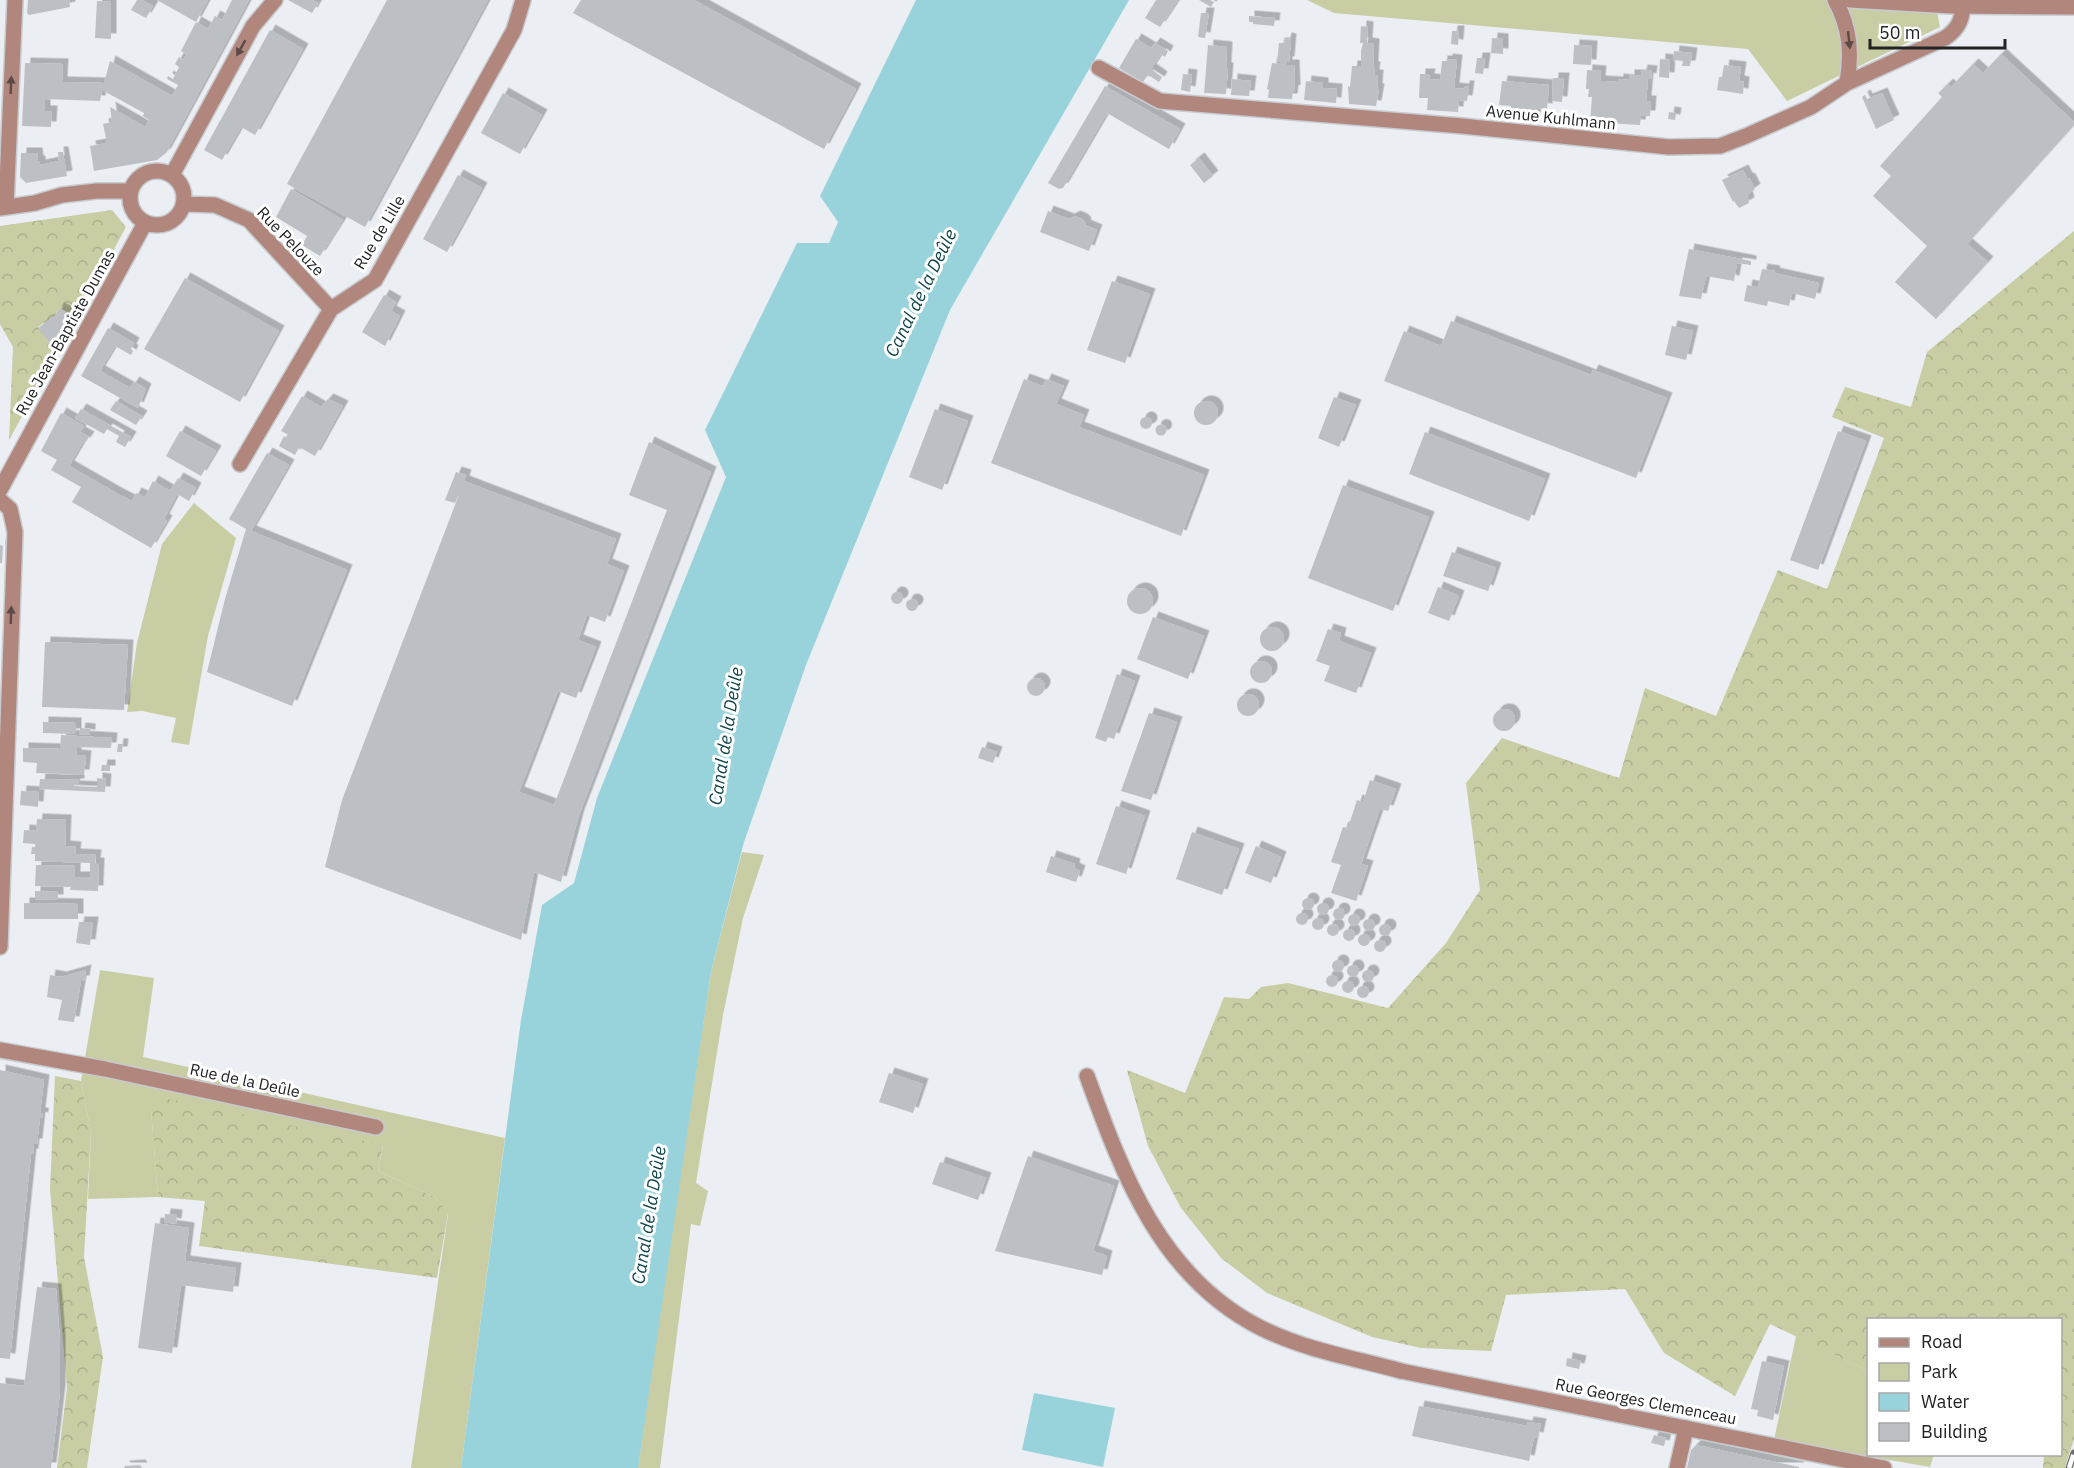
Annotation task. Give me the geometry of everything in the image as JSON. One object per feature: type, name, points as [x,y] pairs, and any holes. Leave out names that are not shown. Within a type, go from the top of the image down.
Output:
[{"type":"street","points":[[15,0],[3,207],[35,203],[63,195],[97,191],[130,191]]},
{"type":"street","points":[[172,176],[253,26],[274,0]]},
{"type":"street","name":"Rue de Lille","points":[[240,464],[332,309],[375,280],[514,30],[523,0]]},
{"type":"street","points":[[1835,0],[1846,22],[1849,38],[1850,66],[1847,83]]},
{"type":"street","points":[[1850,0],[2074,7]]},
{"type":"street","name":"Avenue Kuhlmann","points":[[1099,68],[1160,101],[1700,148],[1720,146],[1811,107],[1847,83],[1945,38],[1960,23],[1963,3]]},
{"type":"street","points":[[164,172],[172,176],[182,189],[183,204],[176,218],[161,225],[145,223],[134,213],[130,191],[140,177],[147,173],[164,172]]},
{"type":"street","name":"Rue Pelouze","points":[[183,204],[215,205],[249,220],[332,309]]},
{"type":"street","name":"Rue Jean-Baptiste Dumas","points":[[0,490],[145,223]]},
{"type":"street","points":[[0,500],[10,509],[15,532],[0,947]]},
{"type":"street","name":"Rue de la Deûle","points":[[0,1050],[105,1069],[376,1126]]},
{"type":"street","name":"Rue Georges Clemenceau","points":[[1087,1076],[1118,1159],[1152,1225],[1181,1263],[1209,1293],[1238,1315],[1280,1336],[1322,1352],[1401,1371],[1884,1468]]},
{"type":"street","points":[[1677,1468],[1686,1428]]},
{"type":"green space","points":[[1307,0],[1935,0],[1940,27],[1787,101],[1748,49],[1334,13]]},
{"type":"green space","points":[[112,210],[126,227],[77,318],[59,308],[55,315],[38,327],[49,342],[63,342],[9,440],[13,347],[0,324],[0,226]]},
{"type":"green space","points":[[2074,231],[2074,1439],[2065,1468],[2043,1468],[2044,1456],[2062,1456],[2062,1318],[1867,1318],[1867,1371],[1770,1324],[1735,1396],[1664,1353],[1625,1289],[1506,1295],[1491,1351],[1421,1348],[1372,1337],[1267,1293],[1221,1258],[1181,1208],[1148,1146],[1127,1070],[1185,1093],[1224,997],[1249,999],[1261,987],[1288,983],[1388,1008],[1446,943],[1480,890],[1466,783],[1502,738],[1619,778],[1645,688],[1716,716],[1778,570],[1827,589],[1884,438],[1832,417],[1845,387],[1911,407],[1927,352]]},
{"type":"green space","points":[[194,503],[236,538],[208,636],[189,745],[171,742],[176,718],[142,711],[127,712],[137,643],[162,544]]},
{"type":"green space","points":[[742,852],[764,855],[743,918],[723,1015],[696,1183],[708,1191],[700,1226],[691,1224],[660,1468],[638,1468],[711,972]]},
{"type":"green space","points":[[100,970],[154,978],[143,1057],[505,1138],[461,1468],[411,1468],[448,1214],[435,1197],[378,1171],[383,1146],[151,1110],[158,1197],[88,1199],[91,1133],[81,1081]]},
{"type":"green space","points":[[55,1076],[81,1081],[91,1133],[84,1257],[103,1357],[87,1468],[57,1468],[67,1388],[50,1189]]},
{"type":"green space","points":[[156,1096],[383,1145],[378,1171],[435,1197],[448,1213],[437,1278],[199,1246],[205,1201],[158,1197],[151,1110]]},
{"type":"green space","points":[[1796,1336],[1867,1371],[1867,1456],[1934,1456],[1930,1467],[1774,1440]]},
{"type":"water","name":"Canal de la Deûle","points":[[916,0],[1129,0],[950,310],[806,665],[744,842],[711,972],[638,1468],[461,1468],[521,1020],[542,905],[574,883],[597,798],[726,477],[705,430],[797,243],[829,243],[838,222],[820,196]]},
{"type":"water","points":[[1034,1393],[1115,1408],[1103,1467],[1022,1450]]},
{"type":"building","points":[[28,0],[69,0],[70,7],[29,15],[27,13]]},
{"type":"building","points":[[137,0],[153,6],[146,18],[131,10]]},
{"type":"building","points":[[157,0],[208,0],[196,22]]},
{"type":"building","points":[[232,0],[249,0],[166,153],[157,160],[94,171],[90,146],[107,143],[103,124],[112,122],[110,107],[145,127],[149,120],[143,116],[144,113],[102,90],[100,101],[45,99],[45,111],[52,111],[51,127],[22,126],[25,63],[63,64],[62,82],[104,83],[110,61],[172,96],[178,85],[167,79],[168,76],[173,79],[179,67],[175,64],[179,57],[183,60],[186,54],[181,51],[196,22],[208,29],[215,16],[222,20]]},
{"type":"building","points":[[288,0],[312,0],[318,3],[312,13]]},
{"type":"building","points":[[387,0],[488,0],[365,227],[287,184]]},
{"type":"building","points":[[581,0],[694,0],[856,89],[824,149],[573,13]]},
{"type":"building","points":[[1156,0],[1178,0],[1160,27],[1145,18]]},
{"type":"building","points":[[1199,0],[1210,0],[1214,2],[1211,7]]},
{"type":"building","points":[[97,1],[111,2],[111,39],[95,38]]},
{"type":"building","points":[[1201,13],[1209,13],[1205,38],[1198,37]]},
{"type":"building","points":[[1249,16],[1275,18],[1274,26],[1253,24],[1249,22]]},
{"type":"building","points":[[1361,26],[1368,27],[1367,43],[1374,44],[1373,67],[1375,67],[1374,75],[1378,75],[1377,89],[1379,89],[1376,106],[1349,104],[1348,86],[1350,87],[1352,66],[1361,66],[1363,43],[1360,43]]},
{"type":"building","points":[[270,30],[303,49],[255,135],[241,127],[222,160],[204,150]]},
{"type":"building","points":[[1452,31],[1459,31],[1458,45],[1451,44]]},
{"type":"building","points":[[1286,38],[1291,39],[1287,65],[1294,65],[1295,91],[1293,90],[1292,99],[1268,98],[1269,90],[1267,89],[1272,63],[1280,64],[1277,62],[1279,43],[1285,43]]},
{"type":"building","points":[[1492,38],[1503,39],[1503,54],[1491,53]]},
{"type":"building","points":[[1136,39],[1151,48],[1155,43],[1168,51],[1165,57],[1161,54],[1151,69],[1162,77],[1159,82],[1148,75],[1143,82],[1119,68]]},
{"type":"building","points":[[1208,45],[1227,47],[1226,94],[1204,93]]},
{"type":"building","points":[[1574,45],[1592,46],[1591,65],[1573,64]]},
{"type":"building","points":[[1674,51],[1692,53],[1690,66],[1682,66],[1683,61],[1673,60]]},
{"type":"building","points":[[2001,54],[2074,122],[2074,125],[1967,244],[1988,262],[1936,319],[1895,282],[1927,246],[1873,196],[1891,176],[1880,166],[1942,97],[1938,93],[1948,84],[1951,87],[1973,64],[1983,73]]},
{"type":"building","points":[[1477,58],[1485,58],[1483,74],[1475,73]]},
{"type":"building","points":[[1447,59],[1457,60],[1454,88],[1464,89],[1464,86],[1469,86],[1467,101],[1459,100],[1458,112],[1427,110],[1428,98],[1419,98],[1420,74],[1430,74],[1429,79],[1440,80],[1442,61],[1447,61]]},
{"type":"building","points":[[1660,59],[1670,60],[1669,78],[1659,77]]},
{"type":"building","points":[[1724,65],[1741,67],[1739,81],[1744,82],[1743,94],[1717,90]]},
{"type":"building","points":[[1587,70],[1601,71],[1600,81],[1618,82],[1618,79],[1629,80],[1629,75],[1641,75],[1642,70],[1652,71],[1651,79],[1648,78],[1646,101],[1651,101],[1650,116],[1641,116],[1640,125],[1590,122],[1592,97],[1588,97],[1589,89],[1586,89]]},
{"type":"building","points":[[1183,74],[1192,75],[1190,92],[1181,90]]},
{"type":"building","points":[[1553,78],[1564,78],[1562,102],[1552,101]]},
{"type":"building","points":[[1232,79],[1251,81],[1249,96],[1231,95]]},
{"type":"building","points":[[1306,81],[1323,83],[1323,88],[1337,89],[1336,103],[1304,100]]},
{"type":"building","points":[[1502,81],[1549,85],[1547,109],[1536,110],[1535,118],[1510,116],[1511,106],[1499,105]]},
{"type":"building","points":[[1105,86],[1180,129],[1169,149],[1107,113],[1063,188],[1059,189],[1048,183]]},
{"type":"building","points":[[503,93],[542,115],[520,154],[481,133]]},
{"type":"building","points":[[1882,93],[1894,120],[1876,129],[1862,97],[1865,95],[1867,99]]},
{"type":"building","points":[[1669,112],[1676,113],[1675,120],[1668,119]]},
{"type":"building","points":[[58,152],[63,152],[67,176],[26,183],[20,177],[21,153],[37,153],[40,165],[59,161]]},
{"type":"building","points":[[1199,158],[1213,176],[1204,183],[1190,165]]},
{"type":"building","points":[[1743,170],[1755,189],[1747,195],[1749,203],[1739,208],[1733,202],[1722,180]]},
{"type":"building","points":[[458,175],[482,188],[447,252],[423,239]]},
{"type":"building","points":[[291,189],[343,220],[320,256],[302,245],[307,236],[276,217]]},
{"type":"building","points":[[1048,211],[1069,219],[1075,216],[1082,219],[1085,225],[1097,230],[1089,251],[1040,232]]},
{"type":"building","points":[[1689,249],[1751,261],[1751,265],[1737,263],[1734,281],[1706,276],[1701,299],[1679,296]]},
{"type":"building","points":[[1762,269],[1819,283],[1815,299],[1792,293],[1789,306],[1768,301],[1767,306],[1744,301],[1747,285],[1758,287]]},
{"type":"building","points":[[185,278],[279,331],[240,402],[144,349]]},
{"type":"building","points":[[1112,281],[1150,294],[1125,363],[1087,350]]},
{"type":"building","points":[[384,295],[396,302],[391,311],[400,316],[385,346],[362,332]]},
{"type":"building","points":[[59,308],[77,318],[63,342],[49,342],[38,328],[56,315]]},
{"type":"building","points":[[1451,321],[1591,375],[1593,370],[1667,398],[1636,478],[1384,381],[1404,331],[1441,346]]},
{"type":"building","points":[[1672,326],[1693,331],[1686,360],[1665,355]]},
{"type":"building","points":[[108,328],[134,343],[131,349],[133,351],[131,355],[115,346],[100,371],[130,388],[134,382],[146,389],[138,408],[81,376]]},
{"type":"building","points":[[1024,379],[1043,386],[1046,379],[1064,386],[1056,404],[1084,415],[1079,427],[1204,475],[1181,536],[991,463]]},
{"type":"building","points":[[302,396],[321,407],[328,399],[343,406],[315,456],[299,447],[295,455],[279,446],[284,436],[287,438],[289,435],[281,431]]},
{"type":"building","points":[[1334,397],[1356,405],[1339,447],[1318,438]]},
{"type":"building","points":[[116,401],[142,416],[136,425],[110,410]]},
{"type":"building","points":[[1206,401],[1214,405],[1218,413],[1214,421],[1206,425],[1198,421],[1194,413],[1198,405]]},
{"type":"building","points":[[81,409],[131,437],[125,447],[116,442],[119,436],[107,429],[104,434],[75,418]]},
{"type":"building","points":[[935,409],[968,421],[942,490],[909,477]]},
{"type":"building","points":[[61,413],[84,426],[80,432],[89,437],[85,443],[83,442],[69,466],[118,494],[132,501],[136,493],[145,497],[153,481],[170,491],[178,478],[196,488],[189,501],[177,494],[164,519],[167,521],[151,548],[72,502],[81,487],[51,470],[57,460],[41,451]]},
{"type":"building","points":[[1148,417],[1152,423],[1148,429],[1144,429],[1140,421]]},
{"type":"building","points":[[1161,425],[1165,426],[1165,434],[1161,435],[1157,434],[1156,430],[1157,426]]},
{"type":"building","points":[[180,431],[216,451],[201,476],[166,456]]},
{"type":"building","points":[[1838,431],[1866,441],[1818,570],[1790,560]]},
{"type":"building","points":[[1425,432],[1545,479],[1529,521],[1409,474]]},
{"type":"building","points":[[649,442],[711,472],[579,815],[561,882],[534,872],[521,940],[325,867],[342,800],[460,492],[455,503],[445,500],[456,472],[466,475],[464,481],[616,539],[607,564],[624,571],[605,622],[587,615],[578,640],[596,647],[576,698],[558,691],[519,792],[554,805],[667,510],[629,495]]},
{"type":"building","points":[[267,453],[289,465],[251,531],[347,570],[292,706],[207,672],[225,599],[246,529],[229,519]]},
{"type":"building","points":[[1343,485],[1429,517],[1393,611],[1308,578]]},
{"type":"building","points":[[0,545],[3,546],[2,563],[0,563]]},
{"type":"building","points":[[1452,552],[1496,568],[1488,591],[1443,576]]},
{"type":"building","points":[[1438,587],[1459,596],[1449,621],[1428,613]]},
{"type":"building","points":[[1140,588],[1149,592],[1153,601],[1149,610],[1140,614],[1131,610],[1127,601],[1131,592]]},
{"type":"building","points":[[899,592],[903,598],[899,604],[895,604],[891,596]]},
{"type":"building","points":[[914,599],[918,605],[914,611],[910,611],[906,603]]},
{"type":"building","points":[[1153,617],[1204,636],[1188,679],[1137,659]]},
{"type":"building","points":[[1272,627],[1277,628],[1283,634],[1283,644],[1277,650],[1272,651],[1267,650],[1261,644],[1260,639],[1261,634],[1267,628]]},
{"type":"building","points":[[1328,629],[1341,633],[1339,641],[1371,653],[1356,693],[1324,681],[1330,666],[1316,661]]},
{"type":"building","points":[[45,642],[128,645],[124,710],[42,707]]},
{"type":"building","points":[[1261,661],[1269,664],[1272,672],[1269,680],[1261,683],[1253,680],[1250,672],[1253,664]]},
{"type":"building","points":[[1117,674],[1135,681],[1114,739],[1108,737],[1106,742],[1095,738]]},
{"type":"building","points":[[1036,678],[1042,681],[1045,687],[1042,693],[1036,696],[1030,693],[1027,687],[1030,681]]},
{"type":"building","points":[[1244,694],[1252,694],[1259,701],[1259,709],[1252,716],[1244,716],[1237,709],[1237,701]]},
{"type":"building","points":[[1504,709],[1512,712],[1515,720],[1512,728],[1504,731],[1496,728],[1493,720],[1496,712]]},
{"type":"building","points":[[1149,713],[1177,722],[1151,800],[1121,791]]},
{"type":"building","points":[[43,722],[76,723],[76,734],[43,733]]},
{"type":"building","points":[[80,728],[90,729],[90,735],[79,734]]},
{"type":"building","points":[[61,735],[112,738],[111,748],[77,747],[76,755],[86,756],[84,775],[36,773],[37,763],[23,762],[23,748],[60,749]]},
{"type":"building","points":[[118,744],[123,744],[122,752],[117,752]]},
{"type":"building","points":[[982,747],[997,752],[993,763],[978,758]]},
{"type":"building","points":[[102,765],[110,765],[110,771],[101,771]]},
{"type":"building","points":[[97,778],[106,779],[105,792],[39,789],[40,779],[79,780],[79,784],[74,786],[97,787]]},
{"type":"building","points":[[1370,780],[1396,789],[1388,811],[1380,809],[1361,864],[1368,866],[1356,901],[1331,893],[1341,865],[1331,862],[1343,827],[1348,828],[1357,800],[1363,802]]},
{"type":"building","points":[[21,791],[39,792],[38,807],[20,805]]},
{"type":"building","points":[[1116,806],[1145,816],[1126,874],[1096,864]]},
{"type":"building","points":[[37,819],[66,820],[65,846],[76,847],[75,854],[96,855],[95,863],[99,863],[98,891],[70,890],[71,887],[35,886],[36,865],[75,866],[75,877],[90,877],[90,863],[35,861],[35,854],[31,854],[35,844],[23,843],[24,830],[36,831]]},
{"type":"building","points":[[1192,832],[1239,849],[1222,895],[1176,879]]},
{"type":"building","points":[[1256,846],[1281,857],[1271,883],[1245,873]]},
{"type":"building","points":[[1051,856],[1075,864],[1074,868],[1080,871],[1076,882],[1046,872]]},
{"type":"building","points":[[35,891],[58,892],[58,900],[35,899]]},
{"type":"building","points":[[1310,898],[1314,904],[1310,910],[1306,910],[1302,902]]},
{"type":"building","points":[[24,903],[78,904],[78,919],[24,919]]},
{"type":"building","points":[[1325,903],[1329,909],[1325,915],[1321,915],[1317,907]]},
{"type":"building","points":[[1341,908],[1345,914],[1341,920],[1337,920],[1333,912]]},
{"type":"building","points":[[1304,913],[1308,919],[1304,925],[1300,925],[1296,917]]},
{"type":"building","points":[[1356,914],[1360,920],[1356,926],[1352,926],[1348,918]]},
{"type":"building","points":[[1320,918],[1324,924],[1320,930],[1316,930],[1312,922]]},
{"type":"building","points":[[1371,919],[1375,925],[1371,931],[1367,931],[1363,923]]},
{"type":"building","points":[[79,922],[93,922],[90,945],[76,943]]},
{"type":"building","points":[[1335,924],[1339,930],[1335,936],[1331,936],[1327,928]]},
{"type":"building","points":[[1387,924],[1391,930],[1387,936],[1383,936],[1379,928]]},
{"type":"building","points":[[1351,929],[1355,935],[1351,941],[1347,941],[1343,933]]},
{"type":"building","points":[[1366,934],[1370,940],[1366,946],[1362,946],[1358,938]]},
{"type":"building","points":[[1382,940],[1386,946],[1382,952],[1378,952],[1374,944]]},
{"type":"building","points":[[1340,960],[1344,966],[1340,972],[1336,972],[1332,964]]},
{"type":"building","points":[[1355,965],[1359,971],[1355,977],[1351,977],[1347,969]]},
{"type":"building","points":[[86,970],[84,981],[81,981],[74,1022],[58,1020],[62,1000],[47,997],[50,975],[61,977]]},
{"type":"building","points":[[1370,970],[1374,976],[1370,982],[1366,982],[1362,974]]},
{"type":"building","points":[[1334,975],[1338,981],[1334,987],[1330,987],[1326,979]]},
{"type":"building","points":[[1350,981],[1354,987],[1350,993],[1346,993],[1342,985]]},
{"type":"building","points":[[1365,986],[1369,992],[1365,998],[1361,998],[1357,990]]},
{"type":"building","points":[[0,1070],[44,1080],[40,1113],[43,1113],[43,1118],[40,1117],[37,1144],[34,1144],[33,1154],[31,1154],[10,1359],[0,1358]]},
{"type":"building","points":[[889,1073],[923,1084],[913,1113],[879,1102]]},
{"type":"building","points":[[1028,1156],[1114,1186],[1093,1251],[1107,1256],[1102,1275],[995,1251]]},
{"type":"building","points":[[940,1162],[986,1178],[978,1200],[932,1184]]},
{"type":"building","points":[[165,1214],[177,1215],[176,1224],[164,1222]]},
{"type":"building","points":[[155,1223],[189,1228],[185,1261],[236,1268],[233,1292],[181,1285],[172,1353],[138,1348]]},
{"type":"building","points":[[37,1287],[56,1289],[60,1341],[60,1391],[51,1468],[0,1468],[0,1383],[24,1386]]},
{"type":"building","points":[[1567,1358],[1581,1361],[1579,1369],[1566,1366]]},
{"type":"building","points":[[1762,1361],[1784,1366],[1773,1420],[1757,1416],[1758,1410],[1751,1409]]},
{"type":"building","points":[[1419,1406],[1527,1426],[1528,1422],[1541,1424],[1538,1438],[1534,1437],[1529,1461],[1412,1436]]},
{"type":"building","points":[[1654,1435],[1666,1438],[1664,1446],[1651,1443]]},
{"type":"building","points":[[1696,1445],[1799,1468],[1687,1468],[1691,1450]]},
{"type":"building","points":[[140,1465],[142,1468],[125,1468],[124,1466]]},
{"type":"railway","points":[[2069,1468],[2074,1453]]}]
